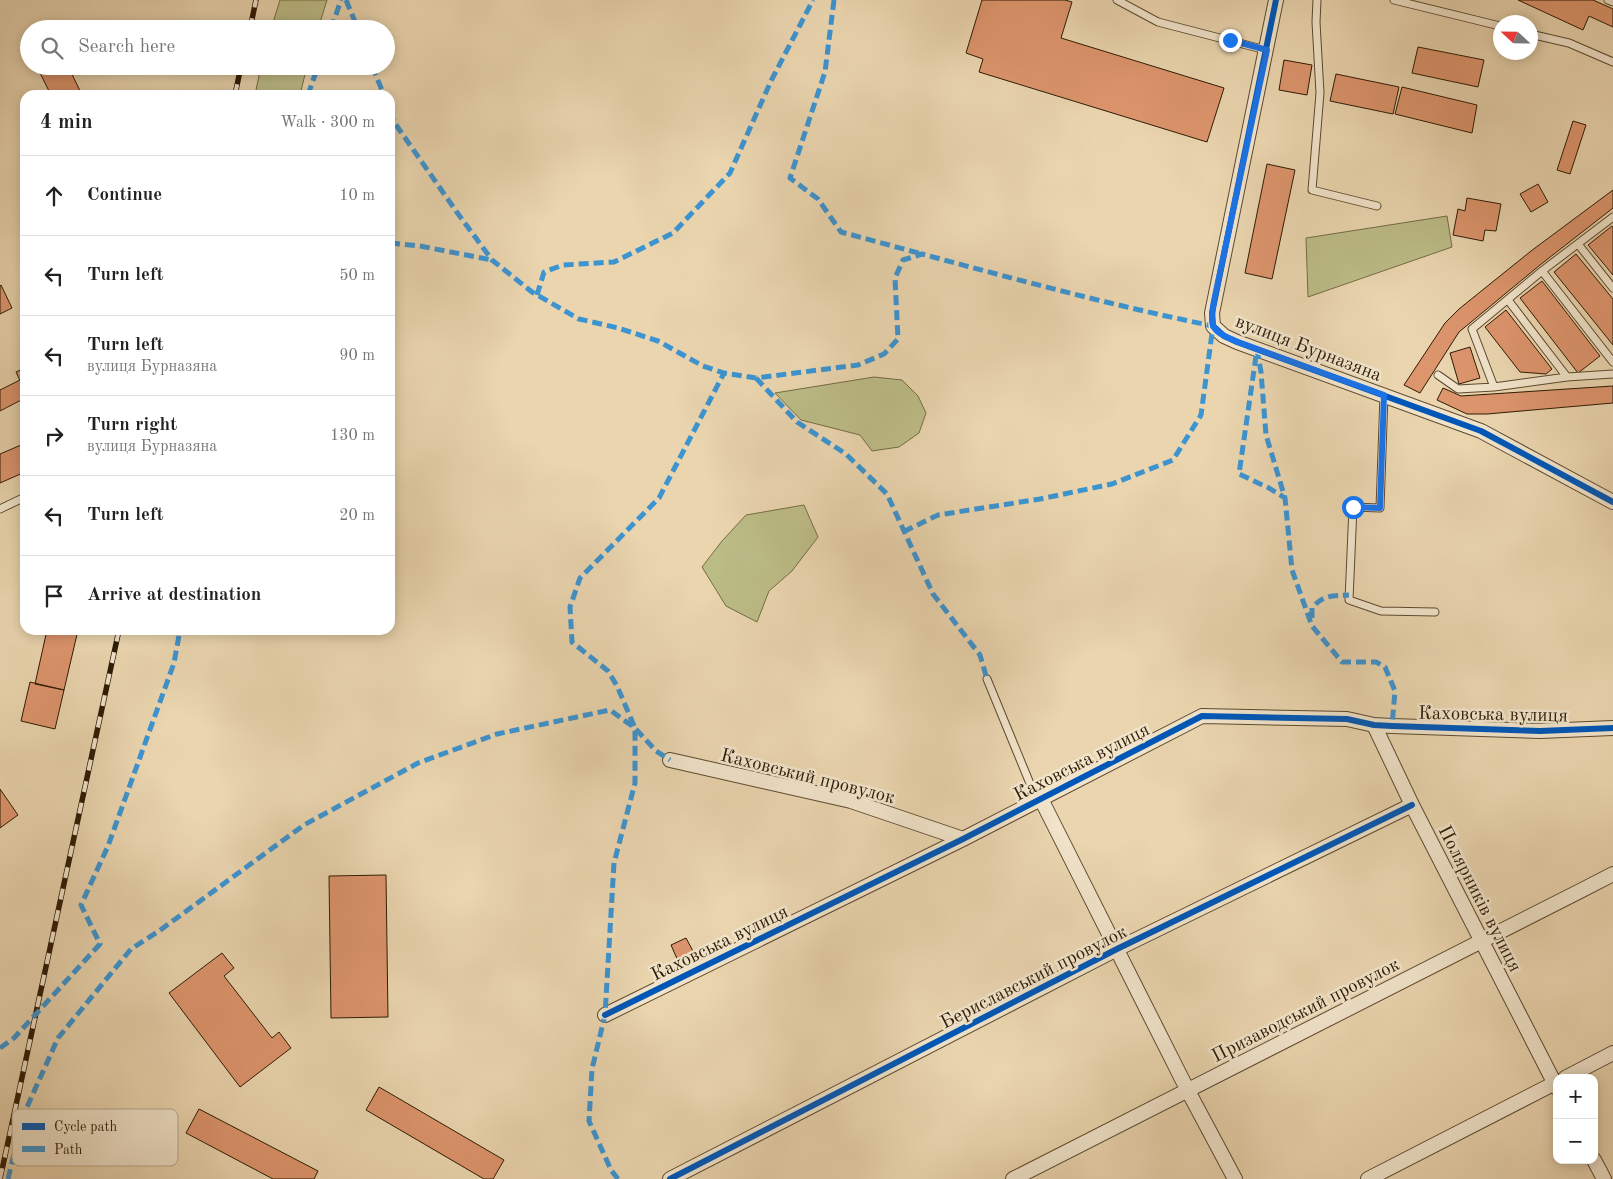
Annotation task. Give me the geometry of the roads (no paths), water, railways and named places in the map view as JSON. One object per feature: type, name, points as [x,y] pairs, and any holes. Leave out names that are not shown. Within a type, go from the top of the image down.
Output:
[{"type":"street","name":"вулиця Бурназяна","points":[[1276,0],[1214,301],[1211,322],[1216,331],[1238,342],[1481,431],[1613,502]]},
{"type":"street","name":"Каховська вулиця","points":[[604,1015],[963,839],[1202,716],[1348,719],[1374,725],[1540,731],[1613,728]]},
{"type":"street","name":"Полярників вулиця","points":[[1374,725],[1412,805],[1482,942],[1553,1074]]},
{"type":"street","name":"Каховський провулок","points":[[670,760],[851,801],[963,839]]},
{"type":"street","points":[[1041,799],[1187,1089],[1235,1179]]},
{"type":"street","name":"Бериславський провулок","points":[[670,1179],[1118,950],[1412,805]]},
{"type":"street","name":"Призаводський провулок","points":[[1013,1179],[1613,874]]},
{"type":"street","points":[[1574,1074],[1613,1053]]},
{"type":"street","points":[[1368,1179],[1553,1086]]},
{"type":"street","points":[[1596,1164],[1604,1179]]},
{"type":"lane","points":[[1117,0],[1158,22],[1267,50]]},
{"type":"lane","points":[[1317,0],[1316,22],[1320,93],[1312,190],[1377,206]]},
{"type":"lane","points":[[1394,0],[1493,24]]},
{"type":"lane","points":[[1608,0],[1613,2]]},
{"type":"lane","points":[[1538,36],[1569,43],[1613,62]]},
{"type":"lane","points":[[1494,387],[1472,329],[1542,271],[1613,218]]},
{"type":"lane","points":[[1578,244],[1613,288]]},
{"type":"lane","points":[[1542,271],[1613,362]]},
{"type":"lane","points":[[1508,300],[1567,377]]},
{"type":"lane","points":[[1438,375],[1458,389],[1613,374]]},
{"type":"lane","points":[[1384,395],[1380,508],[1353,507],[1349,600],[1382,611],[1435,612]]},
{"type":"lane","points":[[0,509],[20,499]]},
{"type":"lane","points":[[987,679],[1032,786],[1041,799]]},
{"type":"railway","points":[[252,20],[256,0]]},
{"type":"railway","points":[[236,90],[239,75]]},
{"type":"railway","points":[[15,1109],[118,635]]},
{"type":"railway","points":[[0,1179],[12,1124]]}]
